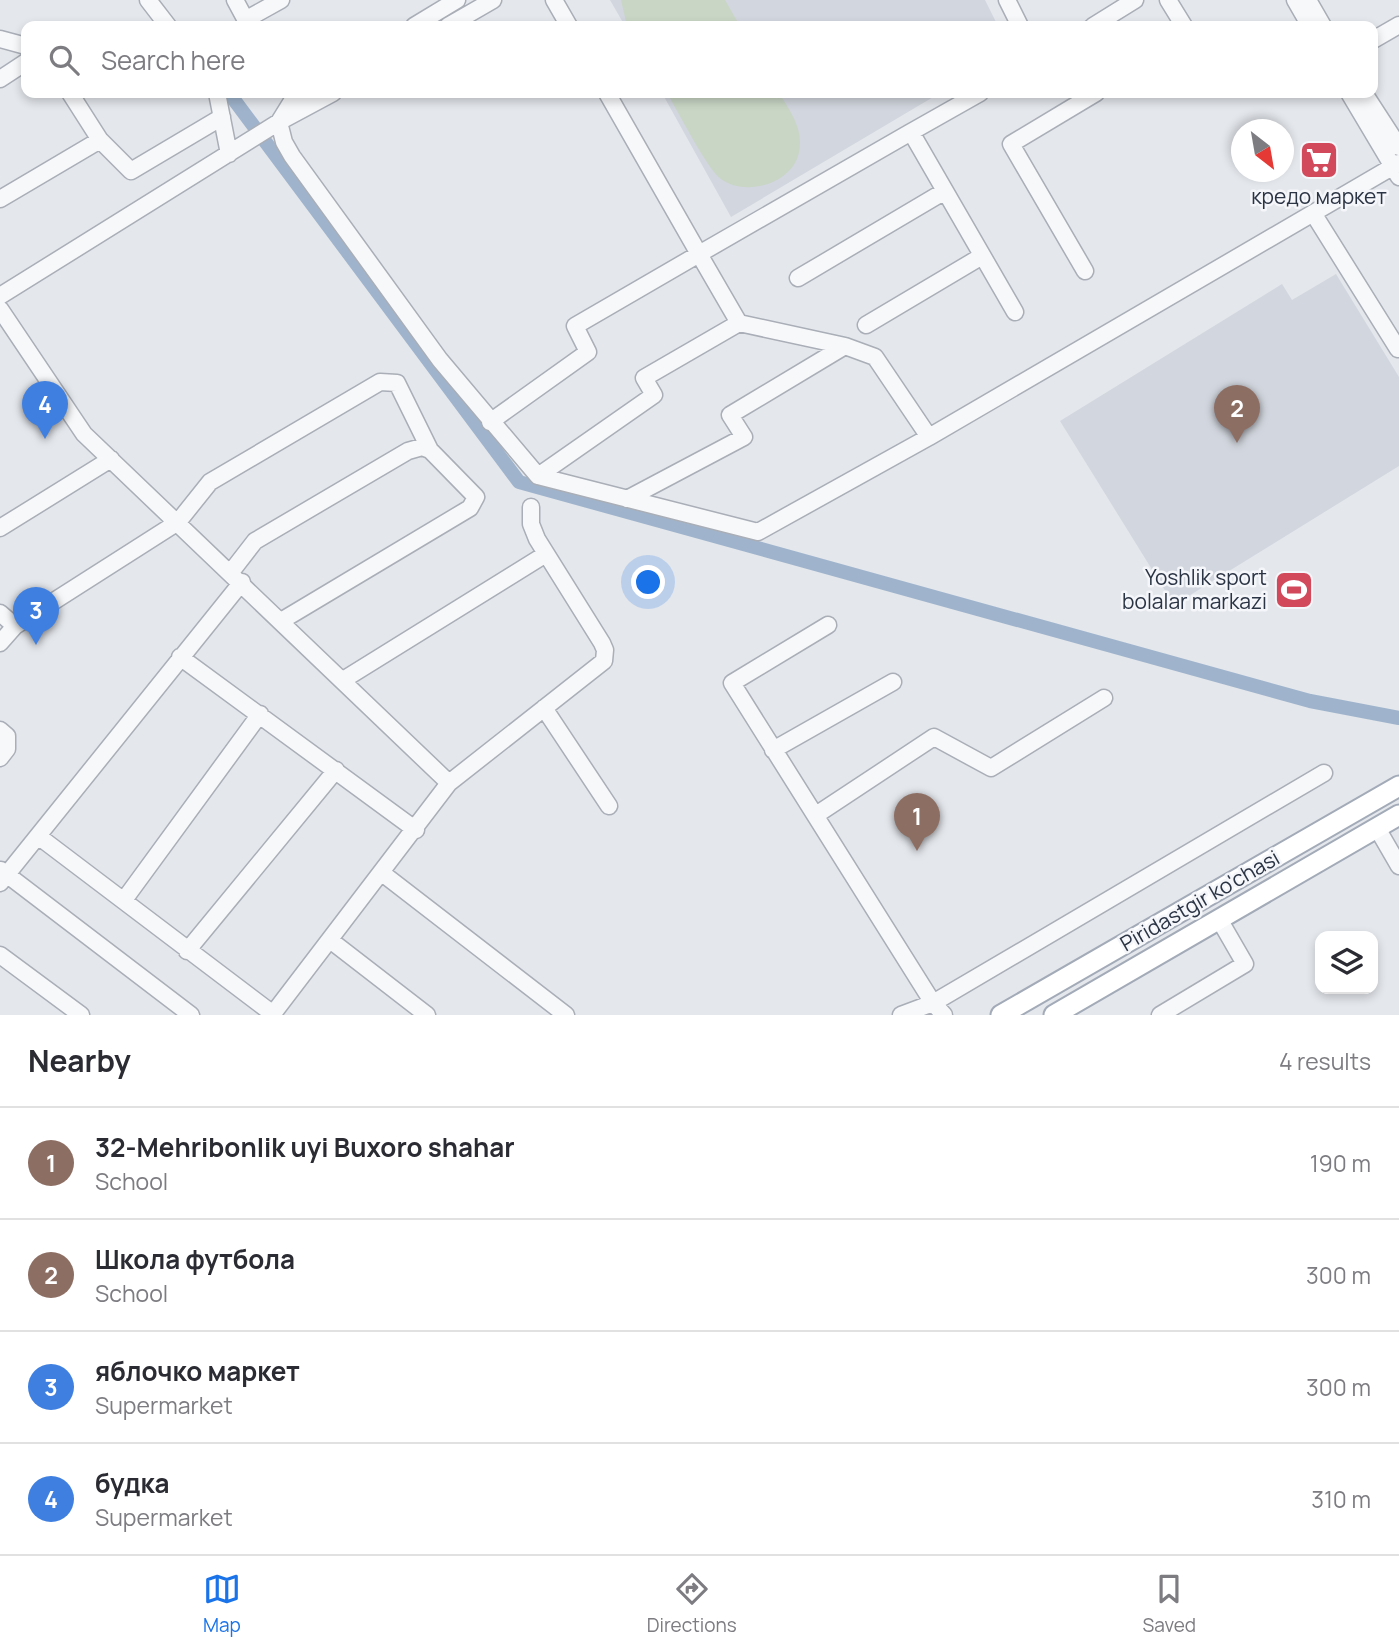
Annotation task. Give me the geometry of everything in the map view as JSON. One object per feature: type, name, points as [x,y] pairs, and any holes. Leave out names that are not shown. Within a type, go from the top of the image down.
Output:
[{"type":"main road","name":"Piridastgir ko'chasi","points":[[1000,1015],[1399,786]]},
{"type":"main road","name":"Piridastgir ko'chasi","points":[[1054,1015],[1399,815]]},
{"type":"street","points":[[148,0],[164,21]]},
{"type":"street","points":[[235,0],[246,21]]},
{"type":"street","points":[[250,21],[281,0]]},
{"type":"street","points":[[422,21],[457,0]]},
{"type":"street","points":[[457,21],[493,0]]},
{"type":"street","points":[[554,0],[566,21]]},
{"type":"street","points":[[1007,0],[1018,21]]},
{"type":"street","points":[[1101,21],[1135,0]]},
{"type":"street","points":[[1168,0],[1181,21]]},
{"type":"street","points":[[1295,0],[1307,21]]},
{"type":"street","points":[[1308,0],[1320,21]]},
{"type":"street","points":[[1378,37],[1399,25]]},
{"type":"street","points":[[0,39],[21,45]]},
{"type":"street","points":[[0,79],[21,65]]},
{"type":"street","points":[[73,98],[100,140],[131,172],[222,117]]},
{"type":"street","points":[[218,98],[229,154]]},
{"type":"street","points":[[273,127],[293,98]]},
{"type":"street","points":[[0,296],[324,98]]},
{"type":"street","points":[[610,98],[739,323]]},
{"type":"street","points":[[490,422],[588,352],[575,326],[971,98]]},
{"type":"street","points":[[1085,271],[1012,144],[1088,98]]},
{"type":"street","points":[[273,127],[440,360],[538,476],[758,533],[1313,214],[1397,169],[1352,98]]},
{"type":"street","points":[[1367,98],[1399,147]]},
{"type":"street","points":[[911,132],[1015,312]]},
{"type":"street","points":[[0,199],[100,140]]},
{"type":"street","points":[[798,278],[945,191]]},
{"type":"street","points":[[1313,214],[1398,349]]},
{"type":"street","points":[[866,326],[982,256]]},
{"type":"street","points":[[0,309],[83,434],[449,783]]},
{"type":"street","points":[[538,476],[654,395],[644,378],[739,323],[845,346],[875,357],[929,437]]},
{"type":"street","points":[[626,499],[744,437],[730,415],[845,346]]},
{"type":"street","points":[[0,643],[15,626],[178,522],[210,482],[380,382],[397,383],[430,450],[476,497],[470,508],[281,621]]},
{"type":"street","points":[[191,1015],[3,876],[180,657],[236,577],[256,541],[408,451],[422,447],[430,450]]},
{"type":"street","points":[[0,528],[111,459]]},
{"type":"street","points":[[38,836],[273,1014],[449,783],[604,661],[605,650],[546,554],[531,524],[531,507]]},
{"type":"street","points":[[343,680],[546,554]]},
{"type":"street","points":[[0,613],[15,626]]},
{"type":"street","points":[[828,625],[732,683],[933,1003],[944,1015]]},
{"type":"street","points":[[180,657],[415,830]]},
{"type":"street","points":[[773,750],[893,682]]},
{"type":"street","points":[[816,815],[934,737],[991,768],[1104,698]]},
{"type":"street","points":[[544,708],[608,806]]},
{"type":"street","points":[[124,900],[260,714]]},
{"type":"street","points":[[0,730],[7,736],[7,749],[0,758]]},
{"type":"street","points":[[187,951],[336,770]]},
{"type":"street","points":[[901,1015],[933,1003],[1324,774]]},
{"type":"street","points":[[1377,828],[1399,866]]},
{"type":"street","points":[[382,873],[566,1015]]},
{"type":"street","points":[[1160,1015],[1245,964],[1219,919]]},
{"type":"street","points":[[331,940],[427,1015]]},
{"type":"street","points":[[0,955],[81,1015]]},
{"type":"shaded area","points":[[610,0],[985,0],[996,21],[622,21]]},
{"type":"shaded area","points":[[665,98],[932,98],[731,217]]},
{"type":"shaded area","points":[[1336,274],[1399,377],[1399,466],[1174,605],[1060,421],[1282,284],[1292,300]]},
{"type":"green space","points":[[621,0],[725,0],[737,21],[626,21]]},
{"type":"green space","points":[[670,98],[782,98],[800,136],[799,152],[788,172],[767,184],[755,187],[742,187],[721,179],[701,152]]},
{"type":"waterway","points":[[233,98],[519,482],[1310,701],[1399,718]]},
{"type":"place","name":"кредо маркет","points":[[1319,160]]},
{"type":"place","name":"будка","points":[[45,439]]},
{"type":"place","name":"Школа футбола","points":[[1237,443]]},
{"type":"place","name":"Yoshlik sport bolalar markazi","points":[[1294,590]]},
{"type":"place","name":"яблочко маркет","points":[[36,645]]},
{"type":"place","name":"32-Mehribonlik uyi Buxoro shahar","points":[[917,851]]}]
